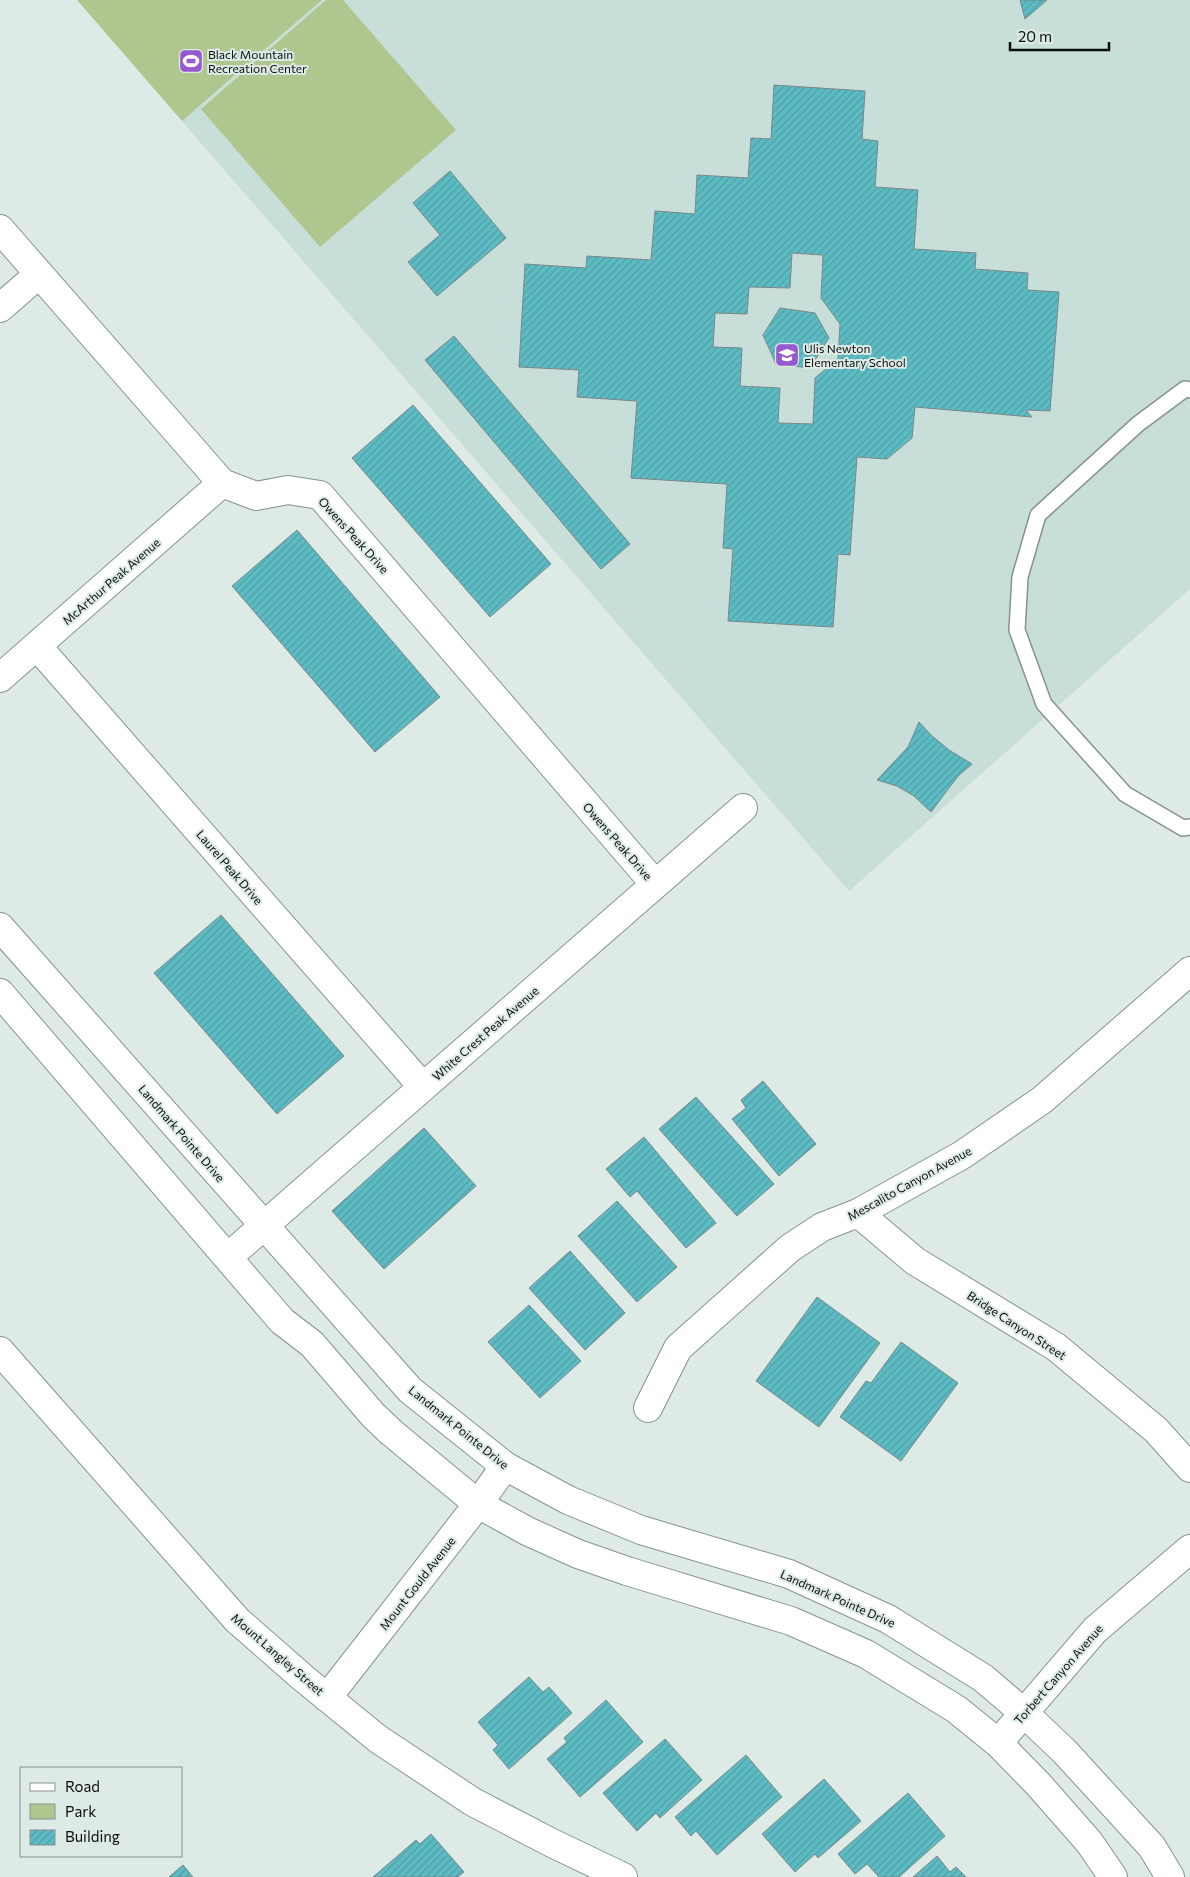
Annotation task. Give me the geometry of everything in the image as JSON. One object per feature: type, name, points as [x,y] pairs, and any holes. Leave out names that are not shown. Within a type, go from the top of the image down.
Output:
[{"type":"street","name":"Owens Peak Drive","points":[[0,229],[222,483],[256,496],[288,490],[320,494],[655,884]]},
{"type":"street","points":[[0,308],[39,274]]},
{"type":"street","name":"McArthur Peak Avenue","points":[[0,678],[222,483]]},
{"type":"street","name":"Laurel Peak Drive","points":[[36,646],[423,1087]]},
{"type":"street","name":"White Crest Peak Avenue","points":[[228,1257],[742,808]]},
{"type":"street","name":"Landmark Pointe Drive","points":[[0,927],[410,1390],[505,1466],[568,1500],[632,1526],[789,1574],[888,1619],[983,1678],[1023,1712],[1065,1752],[1152,1847],[1170,1877]]},
{"type":"street","name":"Mescalito Canyon Avenue","points":[[648,1408],[678,1348],[790,1248],[822,1227],[858,1213],[962,1155],[1042,1100],[1190,971]]},
{"type":"street","points":[[0,993],[282,1321],[312,1344],[373,1415],[392,1433],[478,1504],[527,1531],[578,1554],[627,1571],[791,1621],[866,1654],[956,1709],[998,1743],[1039,1785],[1089,1842],[1113,1877]]},
{"type":"street","name":"Bridge Canyon Street","points":[[858,1213],[915,1261],[1056,1347],[1156,1430],[1190,1468]]},
{"type":"street","name":"Mount Langley Street","points":[[0,1351],[237,1620],[327,1698],[378,1739],[473,1802],[623,1877]]},
{"type":"street","name":"Mount Gould Avenue","points":[[327,1698],[478,1504],[505,1466]]},
{"type":"street","name":"Torbert Canyon Avenue","points":[[998,1743],[1095,1630],[1190,1549]]},
{"type":"lane","points":[[1188,392],[1138,424],[1038,515],[1020,577],[1017,630],[1044,704],[1125,794],[1183,828],[1190,827]]},
{"type":"shaded area","name":"Ulis Newton Elementary School","points":[[322,0],[1190,0],[1190,589],[849,891],[182,121]]},
{"type":"green space","name":"Black Mountain Recreation Center","points":[[77,0],[322,0],[182,121]]},
{"type":"green space","points":[[326,0],[343,0],[456,130],[320,247],[201,109]]},
{"type":"building","points":[[1020,0],[1047,0],[1025,19]]},
{"type":"building","points":[[774,85],[865,91],[862,139],[878,141],[875,187],[918,190],[914,249],[976,253],[975,269],[1028,273],[1027,290],[1059,292],[1050,411],[1026,410],[1032,417],[915,407],[912,438],[887,459],[857,457],[850,555],[838,554],[833,627],[728,621],[733,549],[723,548],[727,484],[631,478],[637,401],[577,397],[579,370],[519,367],[525,264],[586,268],[587,256],[651,260],[655,211],[695,214],[697,175],[748,178],[751,138],[771,139]],"holes":[[[792,253],[823,255],[821,298],[840,324],[838,359],[815,378],[813,424],[778,423],[780,388],[740,386],[742,348],[713,347],[715,313],[747,314],[749,287],[790,288]]]},
{"type":"building","points":[[450,171],[506,238],[437,296],[408,262],[440,235],[413,203]]},
{"type":"building","points":[[780,308],[815,313],[829,338],[810,368],[776,364],[763,335]]},
{"type":"building","points":[[454,336],[630,544],[601,569],[425,360]]},
{"type":"building","points":[[413,405],[551,564],[490,617],[352,458]]},
{"type":"building","points":[[297,530],[440,697],[375,752],[232,586]]},
{"type":"building","points":[[919,722],[949,750],[972,764],[958,776],[931,812],[914,796],[897,786],[877,780],[908,747]]},
{"type":"building","points":[[221,915],[344,1056],[277,1114],[154,973]]},
{"type":"building","points":[[763,1081],[816,1144],[779,1176],[732,1119],[746,1108],[741,1100]]},
{"type":"building","points":[[696,1097],[774,1184],[737,1216],[659,1129]]},
{"type":"building","points":[[424,1128],[476,1186],[384,1269],[332,1211]]},
{"type":"building","points":[[644,1137],[716,1223],[686,1248],[637,1191],[630,1197],[606,1169]]},
{"type":"building","points":[[617,1201],[677,1267],[637,1302],[578,1236]]},
{"type":"building","points":[[570,1251],[625,1313],[585,1350],[529,1288]]},
{"type":"building","points":[[817,1297],[880,1343],[819,1427],[756,1381]]},
{"type":"building","points":[[529,1305],[581,1361],[540,1398],[488,1342]]},
{"type":"building","points":[[901,1342],[958,1383],[901,1461],[840,1417],[866,1381],[871,1383]]},
{"type":"building","points":[[529,1677],[543,1692],[549,1687],[572,1713],[509,1769],[493,1750],[498,1745],[478,1722]]},
{"type":"building","points":[[606,1700],[643,1742],[580,1797],[547,1759],[567,1742],[564,1738]]},
{"type":"building","points":[[665,1739],[702,1780],[660,1818],[656,1813],[637,1831],[603,1793]]},
{"type":"building","points":[[746,1755],[782,1797],[717,1855],[696,1831],[691,1836],[675,1817]]},
{"type":"building","points":[[824,1779],[861,1821],[818,1858],[815,1854],[795,1872],[762,1834]]},
{"type":"building","points":[[908,1793],[945,1836],[899,1877],[879,1877],[867,1864],[855,1874],[838,1854]]},
{"type":"building","points":[[431,1834],[464,1872],[458,1877],[373,1877],[416,1840],[420,1844]]},
{"type":"building","points":[[937,1856],[950,1872],[956,1867],[966,1877],[913,1877]]},
{"type":"building","points":[[183,1865],[193,1877],[169,1877]]},
{"type":"place","name":"Black Mountain Recreation Center","points":[[191,61]]},
{"type":"place","name":"Ulis Newton Elementary School","points":[[787,355]]}]
